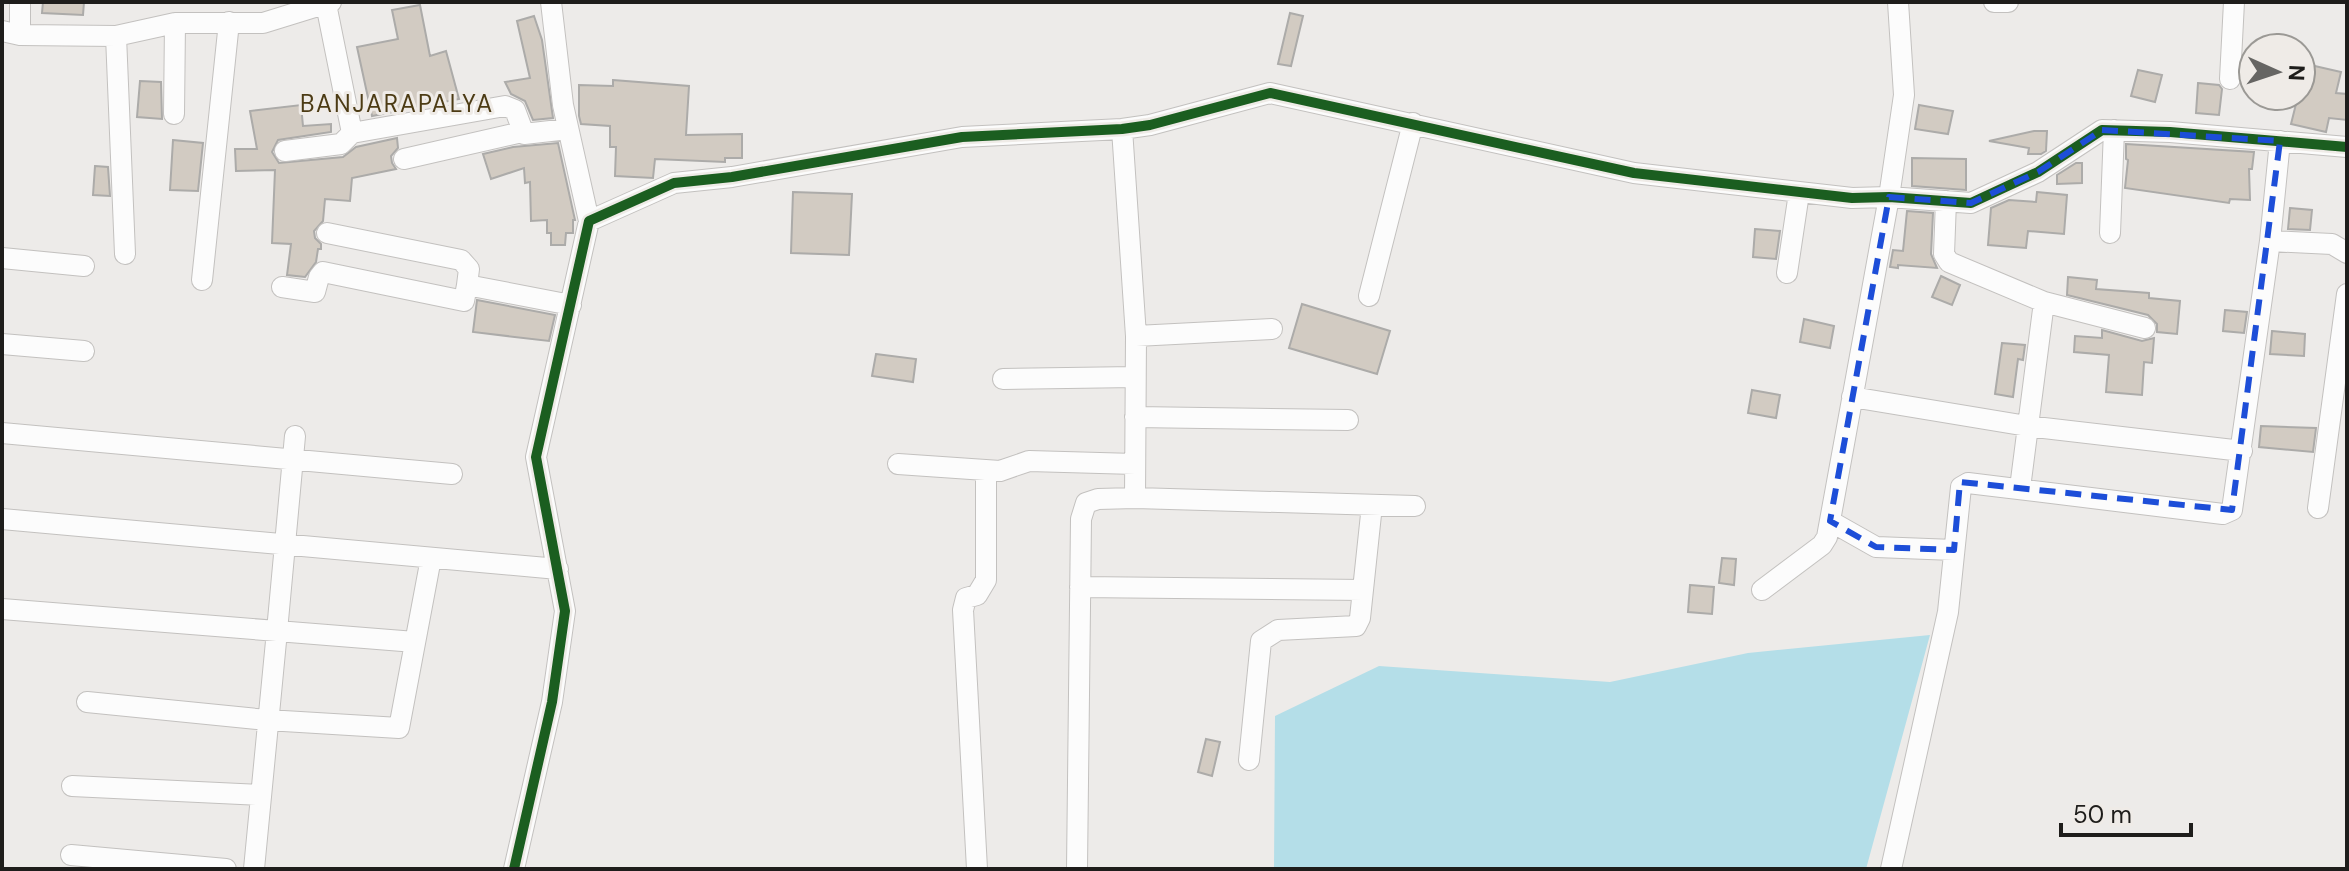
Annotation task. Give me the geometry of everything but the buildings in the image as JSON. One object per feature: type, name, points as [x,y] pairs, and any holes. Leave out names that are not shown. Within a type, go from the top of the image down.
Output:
[{"type":"street","points":[[20,2],[11,33],[116,36],[175,23],[263,23],[329,3],[352,133]]},
{"type":"street","points":[[514,869],[552,702],[565,611],[536,457],[589,221],[568,129],[551,2]]},
{"type":"street","points":[[1762,590],[1822,545],[1827,537],[1889,197],[1904,95],[1898,2]]},
{"type":"street","points":[[1994,2],[2008,2]]},
{"type":"street","points":[[2230,79],[2234,2]]},
{"type":"street","points":[[202,280],[229,22]]},
{"type":"street","points":[[174,114],[175,23]]},
{"type":"street","points":[[116,36],[125,254]]},
{"type":"street","points":[[589,221],[674,183],[732,177],[962,137],[1150,125],[1270,93],[1634,173],[1852,198],[1889,197],[1971,203],[2038,172],[2102,130],[2170,132],[2347,147]]},
{"type":"street","points":[[285,151],[341,144],[352,133],[505,106],[515,110],[522,132],[527,135],[568,129]]},
{"type":"street","points":[[1369,296],[1413,123]]},
{"type":"street","points":[[1122,129],[1136,336],[1135,498]]},
{"type":"street","points":[[2110,233],[2114,130]]},
{"type":"street","points":[[404,159],[522,132]]},
{"type":"street","points":[[1891,869],[1948,612],[1961,487],[1968,483],[2020,488],[2223,514],[2235,505],[2280,141]]},
{"type":"street","points":[[1787,273],[1799,193]]},
{"type":"street","points":[[1946,201],[1946,259],[2044,302],[2145,328]]},
{"type":"street","points":[[282,287],[315,292],[323,272],[464,301],[469,269],[461,260],[327,233]]},
{"type":"street","points":[[2270,241],[2332,244],[2347,253]]},
{"type":"street","points":[[2,258],[84,266]]},
{"type":"street","points":[[467,285],[571,305]]},
{"type":"street","points":[[2318,508],[2347,294]]},
{"type":"street","points":[[2020,488],[2044,302]]},
{"type":"street","points":[[1136,336],[1272,329]]},
{"type":"street","points":[[2,344],[84,351]]},
{"type":"street","points":[[1003,379],[1135,377]]},
{"type":"street","points":[[1852,397],[2027,426],[2242,451]]},
{"type":"street","points":[[1135,417],[1348,420]]},
{"type":"street","points":[[2,433],[452,474]]},
{"type":"street","points":[[254,869],[295,436]]},
{"type":"street","points":[[898,464],[1005,470],[1029,461],[1135,464]]},
{"type":"street","points":[[977,869],[963,610],[966,598],[977,595],[986,580],[986,470]]},
{"type":"street","points":[[1077,869],[1081,519],[1086,503],[1098,499],[1135,498],[1415,506]]},
{"type":"street","points":[[1249,760],[1261,641],[1267,634],[1278,630],[1356,626],[1360,618],[1372,505]]},
{"type":"street","points":[[2,519],[558,569]]},
{"type":"street","points":[[1830,521],[1876,547],[1954,550]]},
{"type":"street","points":[[87,702],[267,720],[399,728],[431,558]]},
{"type":"street","points":[[1080,587],[1363,590]]},
{"type":"street","points":[[2,609],[415,642]]},
{"type":"street","points":[[72,786],[260,795]]},
{"type":"street","points":[[71,855],[226,869]]},
{"type":"highlighted area","points":[[2102,130],[2280,141],[2232,510],[1960,482],[1954,550],[1876,547],[1830,521],[1889,197],[1971,203],[2038,172]]},
{"type":"water","points":[[1930,635],[1866,869],[1274,869],[1275,716],[1379,666],[1610,682],[1748,653]]},
{"type":"cycle path","points":[[514,869],[552,702],[565,611],[536,457],[589,221],[674,183],[732,177],[962,137],[1150,125],[1270,93],[1634,173],[1852,198],[1889,197],[1971,203],[2038,172],[2102,130],[2170,132],[2347,147]]},
{"type":"district","name":"BANJARAPALYA","points":[[397,104]]}]
